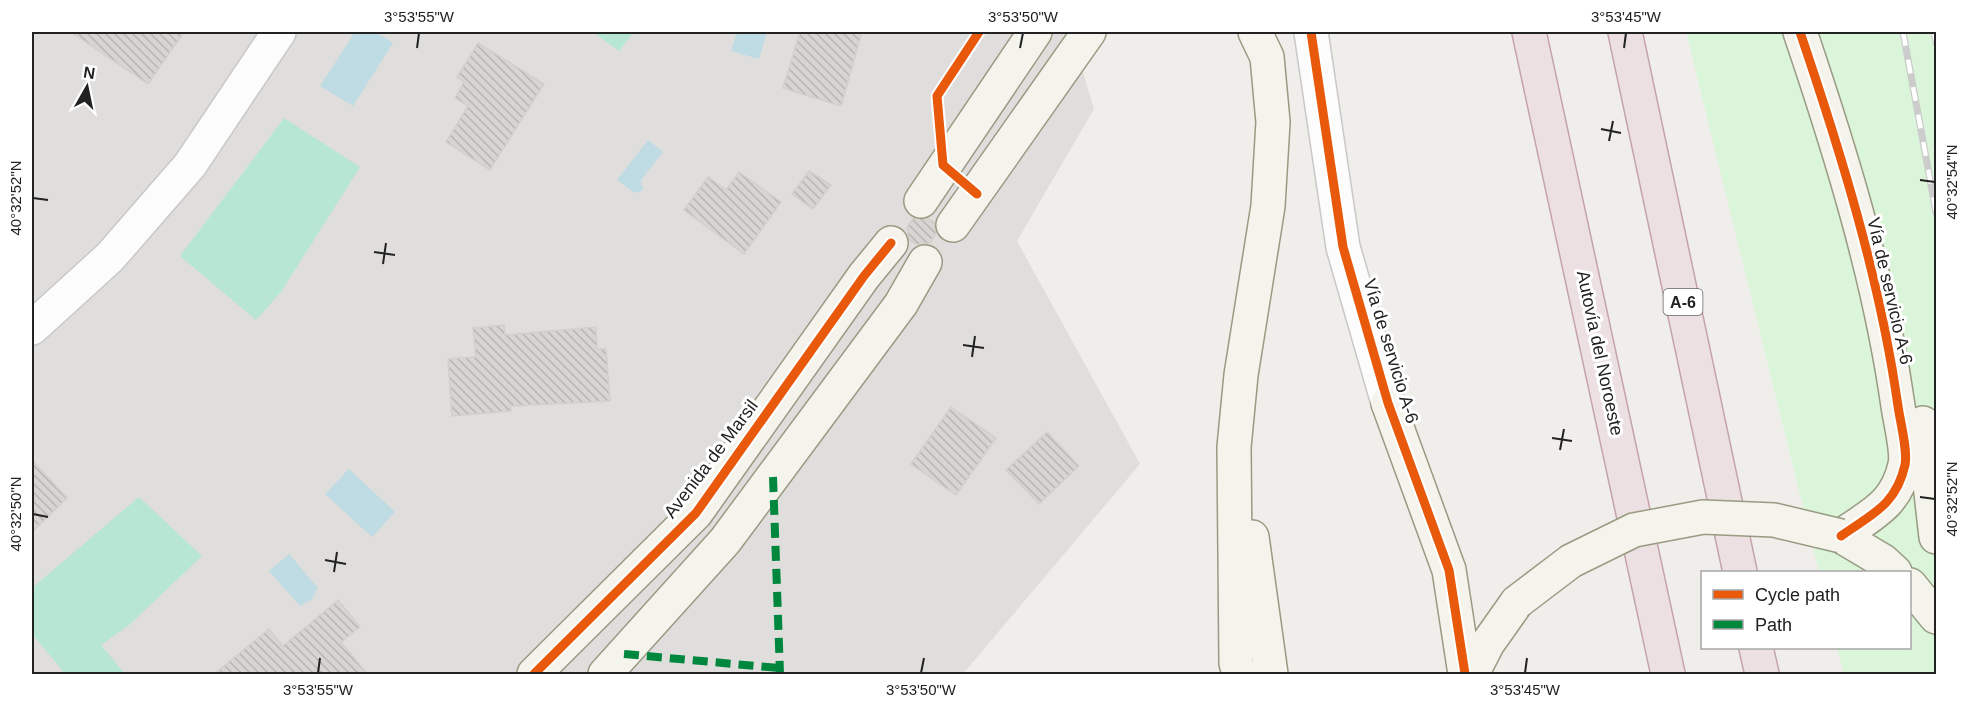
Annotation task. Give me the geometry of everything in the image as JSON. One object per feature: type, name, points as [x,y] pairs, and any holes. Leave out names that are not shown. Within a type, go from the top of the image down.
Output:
[{"type":"highway","points":[[1513,32],[1576,241]]},
{"type":"highway","name":"Autovía del Noroeste","points":[[1529,32],[1668,675]]},
{"type":"highway","name":"A-6","points":[[1625,32],[1740,571]]},
{"type":"highway","points":[[1756,649],[1762,675]]},
{"type":"street","points":[[32,328],[110,257],[190,165],[279,32]]},
{"type":"street","points":[[605,675],[725,541],[901,304],[925,262],[944,248],[953,225],[1089,32]]},
{"type":"street","points":[[1239,675],[1236,663],[1234,447],[1241,375],[1268,206],[1273,122],[1267,57],[1255,32]]},
{"type":"street","points":[[1271,675],[1252,534],[1252,474],[1259,378],[1286,210],[1292,124],[1287,66],[1276,32]]},
{"type":"street","name":"Vía de servicio A-6","points":[[1311,32],[1343,247],[1388,403],[1449,570],[1465,675]]},
{"type":"street","name":"Vía de servicio A-6","points":[[1800,32],[1839,146],[1893,370],[1906,463],[1892,500],[1841,536]]},
{"type":"street","name":"Vía de servicio A-6","points":[[1819,32],[1854,137],[1887,248],[1922,418],[1936,537]]},
{"type":"street","points":[[925,262],[903,256],[895,250],[891,243],[899,217],[908,206],[921,201],[1035,34]]},
{"type":"street","points":[[921,201],[942,209],[950,216],[953,225]]},
{"type":"street","name":"Avenida de Marsil","points":[[534,675],[696,513],[864,276],[891,243]]},
{"type":"street","points":[[1472,675],[1488,643],[1517,602],[1571,561],[1634,530],[1703,517],[1774,520],[1841,536],[1883,561],[1893,571]]},
{"type":"street","points":[[1234,537],[1254,675]]},
{"type":"street","points":[[1911,586],[1936,617]]},
{"type":"shaded area","points":[[32,32],[1071,32],[1094,109],[1017,241],[1140,464],[963,674],[32,674]]},
{"type":"green space","points":[[593,32],[634,32],[619,51]]},
{"type":"green space","points":[[1686,32],[1936,32],[1936,674],[1844,674],[1837,649],[1911,649],[1911,571],[1819,571]]},
{"type":"green space","points":[[284,118],[360,167],[281,292],[256,320],[180,256]]},
{"type":"green space","points":[[139,497],[202,556],[129,625],[101,645],[125,674],[60,674],[63,671],[32,634],[32,588]]},
{"type":"water","points":[[355,32],[376,32],[393,43],[353,106],[320,86]]},
{"type":"water","points":[[737,32],[767,32],[759,59],[731,51]]},
{"type":"water","points":[[648,140],[663,152],[641,180],[643,190],[635,193],[617,180]]},
{"type":"water","points":[[349,469],[395,512],[372,537],[325,494]]},
{"type":"water","points":[[289,554],[318,588],[312,599],[300,606],[269,571]]},
{"type":"building","points":[[71,32],[184,32],[148,84]]},
{"type":"building","points":[[800,32],[862,32],[841,106],[783,88]]},
{"type":"building","points":[[478,43],[544,84],[490,170],[446,142],[468,106],[455,98],[464,82],[457,77]]},
{"type":"building","points":[[809,171],[831,185],[813,209],[792,194]]},
{"type":"building","points":[[739,172],[781,202],[744,254],[684,210],[708,177],[726,190]]},
{"type":"building","points":[[913,218],[927,218],[934,222],[936,233],[930,243],[918,245],[909,240],[907,228]]},
{"type":"building","points":[[504,325],[505,335],[596,327],[597,349],[606,349],[610,401],[510,406],[511,411],[452,416],[448,359],[476,357],[473,328]]},
{"type":"building","points":[[951,407],[996,438],[956,495],[911,464]]},
{"type":"building","points":[[1047,432],[1079,466],[1039,504],[1006,470]]},
{"type":"building","points":[[32,460],[67,498],[32,532]]},
{"type":"building","points":[[338,600],[360,627],[341,642],[368,675],[213,675],[269,629],[283,646]]},
{"type":"railway","points":[[1903,32],[1936,212]]},
{"type":"railway","points":[[1934,32],[1936,42]]},
{"type":"marked path","points":[[773,477],[780,674]]},
{"type":"marked path","points":[[624,654],[778,668]]},
{"type":"cycle path","points":[[977,194],[943,165],[937,96],[979,32]]},
{"type":"cycle path","points":[[1311,32],[1343,247],[1388,403],[1449,570],[1465,674]]},
{"type":"cycle path","points":[[1800,32],[1844,170],[1870,264],[1890,358],[1905,452],[1905,465],[1896,490],[1881,507],[1841,536]]},
{"type":"cycle path","points":[[534,674],[696,513],[864,276],[891,243]]}]
